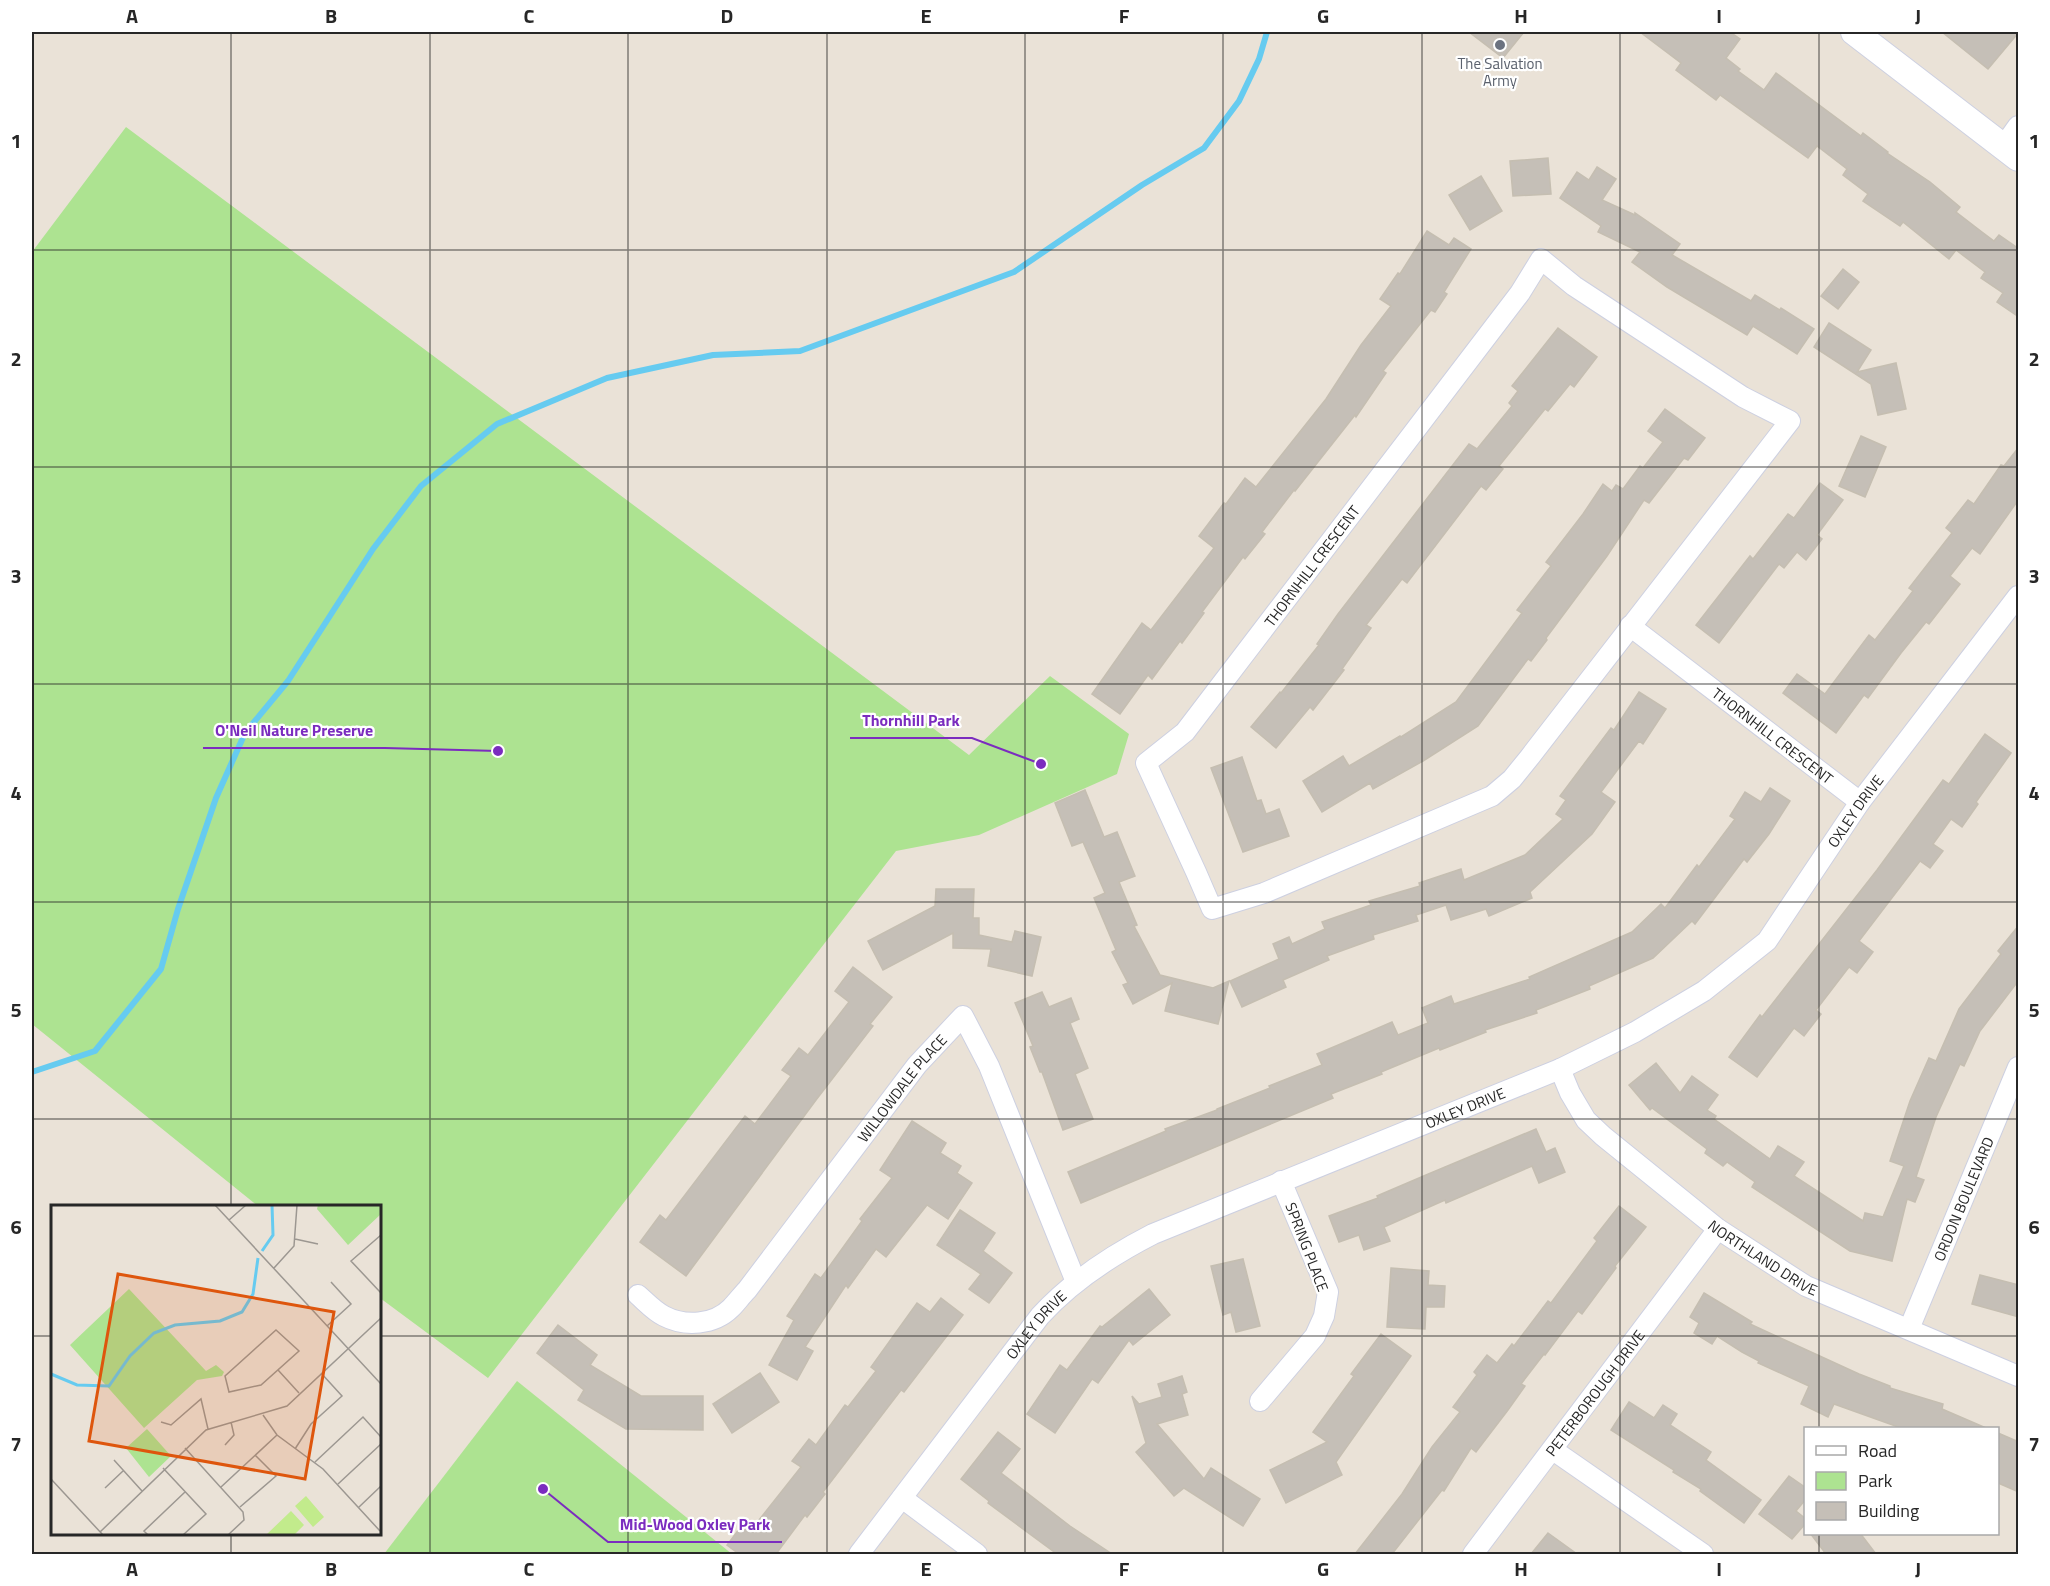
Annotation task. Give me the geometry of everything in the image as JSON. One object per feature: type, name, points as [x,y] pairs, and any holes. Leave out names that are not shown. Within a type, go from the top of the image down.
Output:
[{"type":"street","points":[[1854,32],[2011,152],[2019,126]]},
{"type":"street","name":"THORNHILL CRESCENT","points":[[1541,259],[1574,286],[1743,397],[1790,421],[1630,626],[1512,779],[1492,796],[1264,892],[1212,909],[1146,763],[1185,732],[1520,293],[1541,259]]},
{"type":"street","name":"OXLEY DRIVE","points":[[859,1554],[1040,1316],[1058,1297],[1114,1254],[1153,1234],[1560,1069],[1635,1032],[1704,991],[1767,941],[1860,802],[2019,596]]},
{"type":"street","name":"THORNHILL CRESCENT","points":[[1630,626],[1860,802]]},
{"type":"street","name":"WILLOWDALE PLACE","points":[[638,1295],[662,1316],[678,1321],[696,1323],[714,1318],[729,1310],[747,1290],[917,1065],[963,1016],[989,1066],[1076,1282]]},
{"type":"street","name":"ORDON BOULEVARD","points":[[1909,1329],[2019,1067]]},
{"type":"street","name":"NORTHLAND DRIVE","points":[[1560,1069],[1586,1120],[1718,1229],[1806,1286],[2019,1376]]},
{"type":"street","name":"SPRING PLACE","points":[[1260,1401],[1315,1336],[1324,1316],[1328,1292],[1281,1181]]},
{"type":"street","name":"PETERBOROUGH DRIVE","points":[[1473,1554],[1718,1229]]},
{"type":"street","points":[[1552,1450],[1703,1554]]},
{"type":"street","points":[[902,1498],[977,1554]]},
{"type":"green space","points":[[126,127],[969,755],[1050,676],[1129,734],[1117,774],[979,835],[896,851],[488,1378],[381,1299],[381,1205],[257,1205],[32,1024],[32,252]]},
{"type":"green space","points":[[517,1381],[732,1554],[384,1554]]},
{"type":"building","name":"The Salvation Army","points":[[1469,32],[1524,32],[1503,58]]},
{"type":"building","points":[[1640,32],[1730,32],[1740,39],[1726,58],[1740,69],[1738,71],[1764,90],[1776,73],[1861,136],[1863,133],[1887,153],[1930,182],[1960,207],[1956,212],[1994,241],[1999,235],[2019,249],[2019,317],[1997,302],[2003,293],[1981,278],[1985,272],[1956,250],[1949,259],[1903,222],[1900,226],[1863,201],[1868,194],[1843,175],[1847,169],[1817,146],[1808,158],[1720,95],[1716,100],[1676,70],[1681,63]]},
{"type":"building","points":[[1942,32],[2019,32],[1988,69]]},
{"type":"building","points":[[1548,158],[1551,194],[1513,196],[1510,161]]},
{"type":"building","points":[[1597,167],[1616,179],[1602,200],[1635,215],[1635,213],[1680,244],[1672,255],[1751,301],[1755,295],[1814,329],[1797,354],[1753,326],[1747,335],[1667,287],[1632,262],[1640,252],[1598,232],[1601,226],[1560,198],[1577,172],[1589,180]]},
{"type":"building","points":[[1481,176],[1502,211],[1470,230],[1449,195]]},
{"type":"building","points":[[1427,231],[1449,245],[1454,238],[1471,249],[1444,292],[1447,294],[1435,312],[1431,310],[1383,371],[1386,373],[1356,417],[1355,415],[1294,490],[1262,532],[1265,534],[1245,559],[1243,557],[1182,643],[1180,641],[1152,679],[1148,675],[1120,714],[1092,694],[1142,623],[1151,630],[1214,548],[1199,536],[1224,503],[1226,504],[1245,478],[1256,487],[1326,399],[1361,345],[1391,306],[1380,299],[1398,273],[1400,274]]},
{"type":"building","points":[[1843,269],[1859,282],[1838,309],[1821,296]]},
{"type":"building","points":[[1829,323],[1871,350],[1857,372],[1896,363],[1906,409],[1878,415],[1871,384],[1814,347]]},
{"type":"building","points":[[1558,328],[1597,357],[1574,387],[1570,384],[1548,411],[1545,409],[1499,466],[1503,469],[1486,490],[1481,486],[1407,583],[1402,579],[1366,625],[1371,628],[1342,669],[1344,670],[1313,710],[1310,707],[1276,748],[1251,727],[1319,645],[1317,644],[1338,614],[1469,444],[1477,449],[1512,406],[1509,403],[1518,391],[1512,386]]},
{"type":"building","points":[[1665,409],[1705,438],[1688,460],[1684,458],[1649,503],[1644,500],[1607,556],[1546,638],[1547,640],[1531,661],[1528,659],[1478,726],[1373,789],[1370,783],[1322,812],[1303,781],[1343,756],[1349,766],[1401,737],[1456,702],[1522,613],[1517,610],[1551,566],[1546,562],[1603,484],[1612,491],[1616,485],[1623,489],[1640,466],[1643,468],[1663,442],[1648,431]]},
{"type":"building","points":[[1861,436],[1886,447],[1865,497],[1839,486]]},
{"type":"building","points":[[2019,447],[2019,499],[1980,554],[1972,548],[1950,576],[1960,584],[1929,624],[1926,622],[1868,698],[1864,695],[1836,733],[1783,693],[1797,674],[1825,694],[1869,635],[1875,640],[1913,591],[1909,588],[1952,533],[1946,528],[1968,500],[1974,504],[2001,465],[2004,466]]},
{"type":"building","points":[[1820,483],[1843,500],[1817,535],[1822,539],[1806,560],[1797,552],[1784,568],[1779,564],[1719,643],[1696,625],[1750,556],[1753,559],[1788,514],[1794,518]]},
{"type":"building","points":[[1639,692],[1666,709],[1643,744],[1639,741],[1601,792],[1615,802],[1592,834],[1530,892],[1532,898],[1489,916],[1486,909],[1451,920],[1446,905],[1416,915],[1418,921],[1373,935],[1374,939],[1327,956],[1329,960],[1283,980],[1286,987],[1242,1007],[1230,981],[1279,959],[1273,944],[1289,937],[1292,944],[1325,929],[1322,922],[1371,905],[1369,901],[1420,886],[1419,883],[1461,869],[1464,880],[1525,855],[1563,819],[1556,814],[1566,800],[1560,796],[1611,728],[1614,730]]},
{"type":"building","points":[[1985,734],[2011,753],[1976,802],[1978,804],[1962,827],[1951,819],[1933,844],[1943,851],[1930,868],[1920,861],[1859,941],[1873,952],[1857,973],[1849,967],[1816,1010],[1821,1014],[1804,1036],[1794,1028],[1757,1077],[1729,1057],[1877,870],[1943,780],[1949,784]]},
{"type":"building","points":[[1242,757],[1257,801],[1261,800],[1266,814],[1279,809],[1289,836],[1243,852],[1211,768]]},
{"type":"building","points":[[1770,788],[1790,801],[1769,834],[1747,862],[1744,859],[1695,924],[1692,921],[1653,958],[1589,986],[1590,989],[1536,1010],[1537,1013],[1485,1030],[1486,1032],[1381,1072],[1382,1074],[1331,1094],[1333,1098],[1081,1203],[1068,1172],[1166,1131],[1165,1129],[1217,1110],[1322,1065],[1317,1054],[1392,1022],[1398,1035],[1428,1023],[1422,1008],[1451,996],[1454,1004],[1530,979],[1529,977],[1632,932],[1661,904],[1665,908],[1697,865],[1699,867],[1735,819],[1730,816],[1745,792],[1761,802]]},
{"type":"building","points":[[1085,790],[1104,837],[1117,832],[1135,876],[1119,882],[1137,925],[1134,926],[1160,975],[1213,988],[1229,981],[1218,1024],[1165,1011],[1172,983],[1133,1004],[1123,985],[1128,983],[1112,952],[1116,950],[1094,898],[1105,893],[1083,842],[1072,846],[1055,803]]},
{"type":"building","points":[[936,889],[974,889],[973,918],[979,918],[979,935],[1012,942],[1015,931],[1041,937],[1032,976],[988,966],[991,949],[953,948],[953,933],[883,970],[868,941],[935,906]]},
{"type":"building","points":[[2019,925],[2019,980],[1980,1031],[1964,1066],[1960,1064],[1936,1117],[1916,1177],[1924,1180],[1915,1202],[1907,1199],[1892,1261],[1850,1251],[1752,1187],[1755,1182],[1727,1162],[1723,1166],[1705,1153],[1707,1149],[1652,1108],[1650,1110],[1629,1085],[1656,1063],[1680,1093],[1692,1076],[1718,1095],[1707,1110],[1716,1116],[1714,1119],[1770,1159],[1778,1146],[1804,1162],[1794,1176],[1863,1221],[1865,1213],[1883,1217],[1904,1166],[1890,1161],[1910,1101],[1929,1058],[1936,1061],[1959,1009],[2001,954],[1998,951]]},
{"type":"building","points":[[853,967],[892,997],[870,1024],[873,1026],[686,1276],[640,1242],[660,1215],[666,1220],[745,1116],[755,1124],[791,1076],[782,1070],[799,1048],[808,1055],[849,1002],[835,991]]},
{"type":"building","points":[[1042,992],[1049,1007],[1071,998],[1079,1019],[1070,1023],[1088,1068],[1075,1074],[1093,1119],[1063,1130],[1015,1003]]},
{"type":"building","points":[[912,1121],[946,1143],[940,1153],[961,1166],[957,1173],[972,1183],[948,1219],[927,1205],[886,1257],[876,1249],[848,1288],[846,1285],[805,1347],[813,1351],[797,1380],[769,1365],[794,1320],[787,1316],[815,1274],[821,1278],[862,1221],[860,1219],[892,1178],[880,1170]]},
{"type":"building","points":[[1536,1129],[1546,1152],[1555,1148],[1565,1172],[1539,1183],[1532,1166],[1384,1227],[1390,1241],[1364,1250],[1359,1235],[1339,1242],[1329,1216],[1378,1198],[1377,1196]]},
{"type":"building","points":[[1619,1206],[1646,1227],[1615,1266],[1616,1268],[1582,1314],[1578,1311],[1521,1384],[1525,1386],[1476,1452],[1471,1448],[1444,1491],[1442,1490],[1392,1554],[1355,1554],[1402,1494],[1432,1447],[1460,1412],[1453,1407],[1477,1375],[1474,1372],[1487,1355],[1497,1363],[1512,1344],[1514,1346],[1548,1301],[1551,1303],[1597,1241],[1594,1238]]},
{"type":"building","points":[[960,1210],[995,1233],[983,1251],[1012,1273],[989,1303],[969,1289],[981,1274],[937,1245]]},
{"type":"building","points":[[1243,1259],[1260,1326],[1236,1332],[1231,1312],[1223,1315],[1211,1266]]},
{"type":"building","points":[[1391,1268],[1429,1271],[1428,1285],[1445,1286],[1444,1307],[1426,1307],[1425,1329],[1387,1327]]},
{"type":"building","points":[[1980,1275],[2019,1285],[2019,1317],[1972,1304]]},
{"type":"building","points":[[1149,1289],[1170,1315],[1133,1345],[1129,1340],[1098,1383],[1092,1379],[1055,1433],[1027,1414],[1060,1365],[1067,1370],[1100,1326],[1102,1327]]},
{"type":"building","points":[[1704,1293],[1752,1322],[1750,1324],[1890,1386],[1890,1388],[1943,1404],[1942,1409],[1984,1427],[1898,1427],[1834,1404],[1828,1417],[1801,1404],[1809,1386],[1758,1363],[1759,1361],[1717,1336],[1712,1344],[1694,1333],[1699,1323],[1690,1317]]},
{"type":"building","points":[[941,1298],[963,1315],[904,1392],[901,1390],[823,1492],[825,1494],[807,1517],[805,1515],[776,1554],[739,1554],[727,1545],[743,1524],[751,1530],[801,1467],[792,1461],[809,1439],[816,1445],[845,1405],[848,1407],[876,1371],[871,1367],[917,1303],[930,1312]]},
{"type":"building","points":[[558,1325],[597,1355],[590,1365],[641,1396],[703,1396],[703,1430],[626,1429],[578,1400],[584,1390],[537,1353]]},
{"type":"building","points":[[1381,1334],[1411,1356],[1336,1462],[1342,1475],[1286,1503],[1270,1470],[1327,1442],[1313,1432],[1354,1376],[1351,1374]]},
{"type":"building","points":[[760,1373],[779,1402],[732,1433],[713,1404]]},
{"type":"building","points":[[1182,1376],[1187,1392],[1182,1394],[1188,1415],[1157,1424],[1204,1479],[1211,1468],[1260,1499],[1243,1526],[1184,1488],[1174,1496],[1136,1452],[1146,1443],[1132,1396],[1139,1404],[1162,1397],[1158,1384]]},
{"type":"building","points":[[1629,1402],[1654,1418],[1663,1405],[1677,1414],[1670,1425],[1711,1452],[1706,1460],[1761,1500],[1744,1523],[1700,1491],[1701,1489],[1673,1472],[1674,1470],[1611,1430]]},
{"type":"building","points":[[998,1432],[1020,1449],[1001,1473],[1070,1526],[1112,1554],[1057,1554],[988,1503],[989,1501],[961,1479]]},
{"type":"building","points":[[1999,1433],[2019,1442],[2019,1492],[1999,1483]]},
{"type":"building","points":[[1789,1476],[1804,1487],[1804,1501],[1796,1511],[1804,1517],[1804,1525],[1792,1539],[1759,1514]]},
{"type":"building","points":[[1548,1533],[1577,1554],[1531,1554]]},
{"type":"building","points":[[1812,1535],[1862,1535],[1876,1554],[1826,1554]]},
{"type":"waterway","points":[[32,1072],[95,1051],[161,969],[178,909],[216,798],[245,733],[288,681],[373,549],[421,486],[497,424],[607,378],[713,355],[800,351],[1014,272],[1142,185],[1204,148],[1239,101],[1259,59],[1267,32]]},
{"type":"place","name":"The Salvation Army","points":[[1500,45]]},
{"type":"place","name":"O'Neil Nature Preserve","points":[[498,751]]},
{"type":"place","name":"Thornhill Park","points":[[1041,764]]},
{"type":"place","name":"Mid-Wood Oxley Park","points":[[543,1489]]}]
